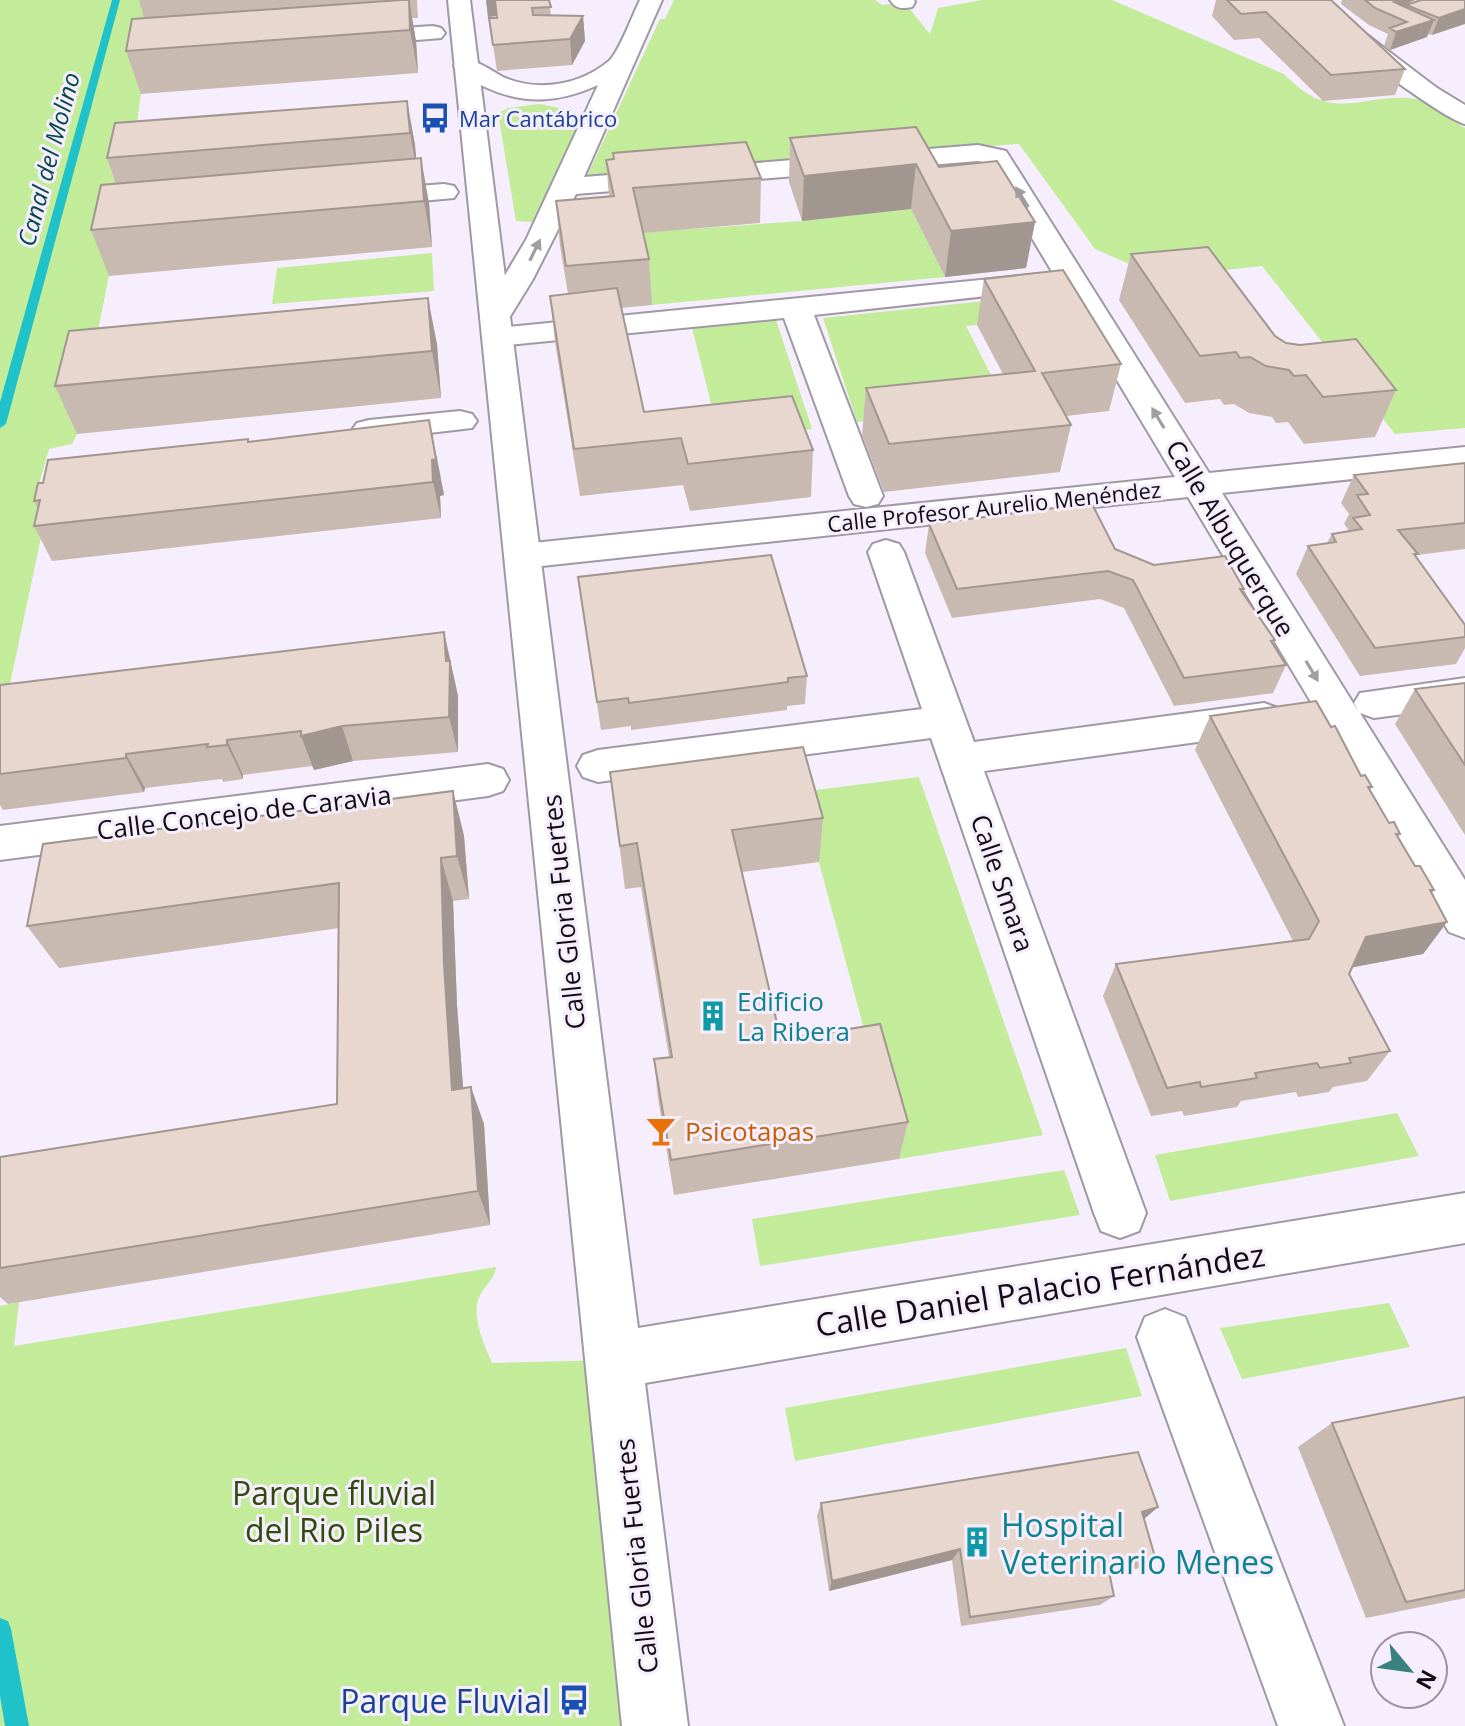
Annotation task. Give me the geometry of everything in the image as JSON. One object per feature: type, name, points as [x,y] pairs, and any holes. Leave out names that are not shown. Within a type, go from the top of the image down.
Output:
[{"type":"street","name":"Calle Gloria Fuertes","points":[[459,0],[655,1726]]},
{"type":"street","points":[[496,327],[597,123],[617,66],[651,0]]},
{"type":"street","points":[[1307,0],[1428,93],[1465,116]]},
{"type":"street","points":[[338,39],[433,33]]},
{"type":"street","points":[[466,66],[498,86],[550,96],[586,112],[597,123]]},
{"type":"street","points":[[472,122],[495,105],[550,96],[591,81],[617,66]]},
{"type":"street","name":"Calle Albuquerque","points":[[566,187],[978,153],[997,157],[1465,919]]},
{"type":"street","points":[[336,201],[444,192]]},
{"type":"street","points":[[496,327],[796,308],[1075,280]]},
{"type":"street","points":[[796,308],[866,496]]},
{"type":"street","points":[[337,434],[460,421]]},
{"type":"street","name":"Calle Profesor Aurelio Menéndez","points":[[523,556],[1465,457]]},
{"type":"street","name":"Calle Smara","points":[[886,552],[1120,1213]]},
{"type":"street","points":[[1374,703],[1465,692]]},
{"type":"street","points":[[598,766],[1302,713]]},
{"type":"street","name":"Calle Concejo de Caravia","points":[[0,843],[488,780]]},
{"type":"street","name":"Calle Daniel Palacio Fernández","points":[[614,1360],[1465,1218]]},
{"type":"street","points":[[1165,1337],[1311,1726]]},
{"type":"green space","points":[[0,0],[255,0],[145,64],[131,167],[77,434],[72,444],[49,449],[37,491],[49,500],[0,731]]},
{"type":"green space","points":[[674,0],[875,0],[882,5],[904,2],[930,34],[938,8],[982,0],[1112,0],[1284,74],[1318,99],[1349,103],[1397,98],[1417,99],[1429,104],[1465,128],[1465,428],[1395,434],[1262,266],[1159,277],[1095,249],[1019,144],[587,176],[660,19],[665,19]]},
{"type":"green space","points":[[539,104],[570,113],[581,127],[534,222],[516,221],[498,113],[508,108]]},
{"type":"green space","points":[[911,209],[945,277],[652,305],[635,233],[802,221]]},
{"type":"green space","points":[[432,253],[434,291],[272,304],[277,268]]},
{"type":"green space","points":[[1041,295],[977,325],[966,326],[994,381],[966,412],[857,422],[823,318]]},
{"type":"green space","points":[[776,320],[812,429],[731,437],[712,407],[692,328]]},
{"type":"green space","points":[[919,777],[1043,1135],[899,1159],[800,792]]},
{"type":"green space","points":[[1397,1113],[1419,1156],[1170,1201],[1155,1155]]},
{"type":"green space","points":[[1064,1170],[1080,1215],[760,1266],[752,1219]]},
{"type":"green space","name":"Parque fluvial del Rio Piles","points":[[496,1267],[477,1303],[479,1329],[492,1363],[614,1360],[655,1726],[0,1726],[0,1306],[19,1302],[14,1346]]},
{"type":"green space","points":[[1389,1303],[1410,1347],[1242,1379],[1220,1328]]},
{"type":"green space","points":[[1126,1348],[1142,1396],[795,1461],[785,1408]]},
{"type":"building","points":[[409,0],[410,30],[126,51],[132,19]]},
{"type":"building","points":[[495,0],[549,0],[551,7],[532,8],[533,15],[583,16],[570,39],[493,45],[489,18],[497,18]]},
{"type":"building","points":[[1227,0],[1331,0],[1405,69],[1331,75],[1266,12],[1241,14]]},
{"type":"building","points":[[1365,0],[1398,0],[1394,2],[1434,20],[1396,32],[1390,28],[1407,22],[1375,8]]},
{"type":"building","points":[[1421,0],[1465,0],[1465,9],[1439,18],[1406,5]]},
{"type":"building","points":[[407,101],[410,133],[107,158],[115,123]]},
{"type":"building","points":[[916,127],[939,167],[997,161],[1035,222],[951,231],[916,164],[804,176],[790,138]]},
{"type":"building","points":[[746,142],[761,178],[633,188],[649,259],[566,266],[556,201],[614,196],[606,160],[614,159],[613,153]]},
{"type":"building","points":[[421,158],[424,201],[91,230],[101,185]]},
{"type":"building","points":[[1208,247],[1275,336],[1286,343],[1300,345],[1356,339],[1396,390],[1323,397],[1306,375],[1294,376],[1289,370],[1266,366],[1250,357],[1240,358],[1236,352],[1200,356],[1131,254]]},
{"type":"building","points":[[1063,270],[1121,364],[1042,373],[1071,425],[889,444],[866,388],[1035,371],[984,279]]},
{"type":"building","points":[[617,288],[644,412],[792,396],[813,450],[688,464],[681,438],[574,449],[550,296]]},
{"type":"building","points":[[428,298],[432,351],[55,386],[69,331]]},
{"type":"building","points":[[429,420],[436,459],[432,460],[433,482],[34,526],[40,500],[34,501],[38,483],[43,483],[48,460],[248,439],[248,442]]},
{"type":"building","points":[[1465,463],[1465,523],[1398,530],[1418,554],[1414,554],[1465,625],[1465,637],[1375,648],[1308,546],[1336,542],[1332,534],[1362,529],[1353,518],[1370,515],[1357,495],[1368,494],[1354,475]]},
{"type":"building","points":[[1093,506],[1115,549],[1154,565],[1225,556],[1244,589],[1240,589],[1275,640],[1271,641],[1286,665],[1184,678],[1133,580],[1108,571],[957,589],[929,524]]},
{"type":"building","points":[[771,555],[807,676],[788,678],[788,682],[629,703],[628,698],[597,702],[578,577]]},
{"type":"building","points":[[444,632],[446,661],[450,661],[449,717],[342,726],[301,736],[301,731],[227,740],[227,745],[207,747],[208,744],[126,754],[126,758],[0,774],[0,685]]},
{"type":"building","points":[[1465,683],[1465,765],[1415,689]]},
{"type":"building","points":[[1316,701],[1331,727],[1335,726],[1361,776],[1365,775],[1372,787],[1368,787],[1389,823],[1394,822],[1400,834],[1396,834],[1434,890],[1430,890],[1447,922],[1366,937],[1349,974],[1390,1051],[1349,1058],[1351,1063],[1320,1068],[1317,1063],[1255,1073],[1257,1078],[1201,1087],[1200,1082],[1167,1088],[1116,964],[1309,939],[1319,921],[1210,716]]},
{"type":"building","name":"Edificio La Ribera","points":[[803,747],[823,818],[732,830],[781,1040],[880,1024],[908,1122],[671,1160],[654,1059],[672,1057],[637,843],[620,846],[610,772]]},
{"type":"building","points":[[453,791],[457,856],[441,858],[444,964],[452,1090],[471,1087],[478,1191],[0,1268],[0,1157],[337,1104],[339,883],[27,926],[43,844]]},
{"type":"building","points":[[1465,1397],[1465,1590],[1406,1602],[1332,1423]]},
{"type":"building","name":"Hospital Veterinario Menes","points":[[1138,1452],[1158,1507],[1142,1512],[1155,1557],[1108,1567],[1114,1596],[970,1617],[960,1549],[832,1581],[821,1503]]},
{"type":"waterway","name":"Canal del Molino","points":[[0,424],[116,0]]},
{"type":"waterway","name":"Canal del Molino","points":[[0,1629],[17,1726]]},
{"type":"place","name":"Mar Cantábrico","points":[[435,118]]},
{"type":"place","name":"Edificio La Ribera","points":[[713,1016]]},
{"type":"place","name":"Psicotapas","points":[[661,1131]]},
{"type":"place","name":"Hospital Veterinario Menes","points":[[977,1542]]},
{"type":"place","name":"Parque Fluvial","points":[[574,1700]]}]
